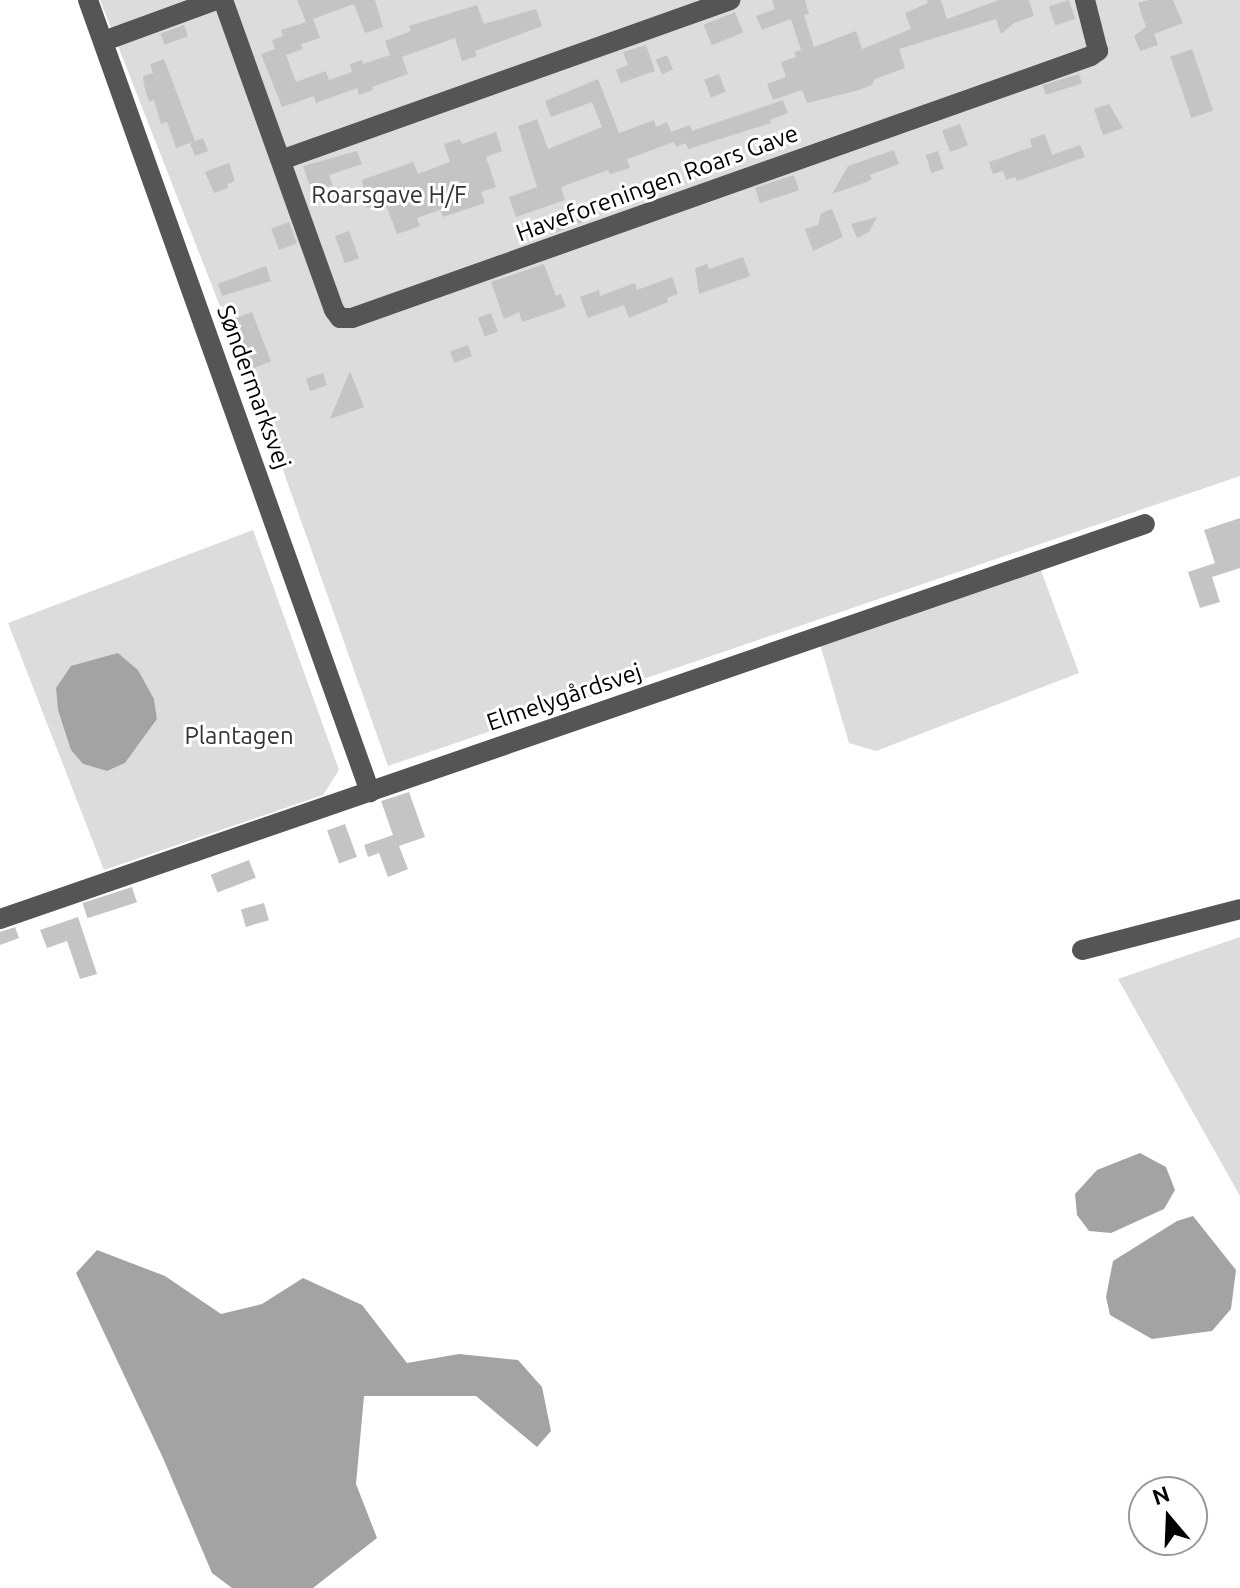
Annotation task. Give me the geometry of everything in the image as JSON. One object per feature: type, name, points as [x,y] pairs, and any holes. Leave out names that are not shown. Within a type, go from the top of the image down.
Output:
[{"type":"street","name":"Søndermarksvej","points":[[88,0],[370,792]]},
{"type":"street","points":[[104,41],[216,0]]},
{"type":"street","name":"Haveforeningen Roars Gave","points":[[223,0],[334,310],[340,318],[352,318],[1091,56],[1098,51],[1085,0]]},
{"type":"street","points":[[281,160],[730,0]]},
{"type":"street","name":"Elmelygårdsvej","points":[[0,919],[1145,524]]},
{"type":"street","points":[[1082,950],[1240,909]]},
{"type":"green space","name":"Roarsgave H/F","points":[[100,0],[1240,0],[1240,476],[388,766],[272,439]]},
{"type":"green space","name":"Plantagen","points":[[253,530],[339,770],[323,795],[104,870],[8,623]],"holes":[[[118,653],[138,670],[154,699],[157,719],[125,763],[107,771],[83,764],[71,750]]]},
{"type":"green space","points":[[1040,568],[1079,673],[876,751],[849,743],[819,641]]},
{"type":"green space","points":[[1240,937],[1240,1196],[1118,979]]},
{"type":"shaded area","points":[[118,653],[138,670],[154,699],[157,719],[125,763],[107,771],[83,764],[71,750],[58,710],[56,688],[71,666]]},
{"type":"shaded area","points":[[1140,1153],[1166,1167],[1175,1190],[1164,1209],[1111,1233],[1089,1231],[1077,1215],[1075,1194],[1097,1170]]},
{"type":"shaded area","points":[[1193,1216],[1236,1270],[1231,1309],[1212,1331],[1152,1339],[1110,1315],[1106,1297],[1113,1261],[1177,1221]]},
{"type":"shaded area","points":[[97,1250],[165,1276],[221,1314],[262,1304],[303,1278],[362,1305],[407,1363],[459,1354],[518,1360],[542,1387],[551,1431],[537,1447],[476,1396],[364,1396],[356,1484],[377,1538],[313,1588],[232,1588],[212,1573],[163,1458],[76,1273]]},
{"type":"building","points":[[297,0],[375,0],[383,27],[365,33],[354,4],[313,19],[320,38],[301,44],[303,49],[286,55],[296,82],[326,71],[329,80],[352,72],[350,64],[362,60],[363,64],[390,55],[385,41],[411,31],[409,26],[477,5],[484,24],[536,9],[542,26],[475,51],[477,56],[462,61],[455,38],[402,57],[408,74],[372,87],[373,90],[359,95],[357,88],[316,103],[314,96],[282,107],[261,54],[275,49],[272,40],[283,36],[281,30],[306,22]]},
{"type":"building","points":[[772,0],[805,0],[809,14],[804,15],[814,47],[856,31],[862,49],[911,29],[905,13],[928,3],[927,0],[941,0],[947,19],[999,0],[1029,0],[1034,16],[1014,23],[1001,34],[996,19],[899,49],[905,68],[875,79],[872,85],[859,90],[807,103],[802,90],[773,100],[767,84],[786,77],[781,62],[796,57],[794,52],[801,50],[791,19],[762,30],[756,16],[775,9]]},
{"type":"building","points":[[1069,0],[1075,19],[1055,26],[1049,6]]},
{"type":"building","points":[[1173,0],[1183,23],[1154,34],[1158,45],[1140,51],[1134,36],[1146,27],[1138,3]]},
{"type":"building","points":[[735,12],[743,32],[712,45],[703,25]]},
{"type":"building","points":[[184,25],[188,36],[165,45],[161,34]]},
{"type":"building","points":[[646,45],[655,71],[621,83],[616,70],[628,65],[623,52]]},
{"type":"building","points":[[1192,49],[1213,110],[1191,118],[1170,56]]},
{"type":"building","points":[[667,55],[673,70],[662,74],[656,59]]},
{"type":"building","points":[[164,59],[195,141],[176,148],[167,122],[161,124],[154,100],[149,102],[144,85],[143,76],[153,73],[150,64]]},
{"type":"building","points":[[719,74],[726,92],[711,97],[704,80]]},
{"type":"building","points":[[1079,74],[1082,84],[1046,95],[1043,85]]},
{"type":"building","points":[[598,79],[619,133],[654,120],[656,127],[667,122],[671,132],[690,125],[692,131],[783,100],[788,113],[770,120],[771,123],[688,149],[686,143],[676,147],[674,142],[627,159],[630,168],[610,174],[608,170],[561,187],[565,200],[516,217],[509,197],[537,187],[518,126],[537,119],[548,149],[602,127],[592,102],[551,117],[545,101]]},
{"type":"building","points":[[1109,104],[1123,128],[1103,135],[1094,109]]},
{"type":"building","points":[[960,124],[968,146],[950,152],[942,130]]},
{"type":"building","points":[[496,132],[502,151],[486,157],[496,187],[481,192],[485,203],[443,217],[440,210],[417,218],[420,226],[397,234],[387,208],[373,211],[372,206],[367,208],[362,180],[413,162],[418,174],[450,162],[444,144],[460,139],[462,144]]},
{"type":"building","points":[[1045,134],[1052,155],[1080,145],[1085,157],[1017,181],[1015,177],[1006,180],[1003,171],[993,174],[989,162],[1032,147],[1030,139]]},
{"type":"building","points":[[203,138],[208,151],[195,156],[190,143]]},
{"type":"building","points":[[894,150],[899,164],[870,175],[872,179],[867,182],[832,194],[848,166]]},
{"type":"building","points":[[357,151],[362,164],[329,175],[333,186],[311,189],[303,166]]},
{"type":"building","points":[[938,151],[944,169],[932,173],[926,155]]},
{"type":"building","points":[[229,163],[235,181],[227,184],[228,188],[214,193],[205,172]]},
{"type":"building","points":[[794,175],[799,190],[760,203],[755,188]]},
{"type":"building","points":[[832,209],[843,237],[813,251],[805,229],[818,225],[821,213]]},
{"type":"building","points":[[584,216],[586,221],[551,235],[549,230]]},
{"type":"building","points":[[877,217],[869,232],[857,238],[851,224]]},
{"type":"building","points":[[289,222],[297,244],[279,250],[271,228]]},
{"type":"building","points":[[349,231],[359,258],[345,263],[335,236]]},
{"type":"building","points":[[743,257],[750,276],[699,294],[695,268],[707,264],[709,269]]},
{"type":"building","points":[[544,264],[556,296],[561,294],[566,307],[522,322],[519,312],[504,319],[491,282]]},
{"type":"building","points":[[266,266],[271,281],[222,296],[218,284]]},
{"type":"building","points":[[672,277],[678,294],[667,298],[668,302],[629,318],[624,305],[588,318],[580,297],[599,290],[600,296],[635,283],[637,290]]},
{"type":"building","points":[[252,312],[271,361],[250,370],[231,320]]},
{"type":"building","points":[[491,313],[498,332],[485,337],[478,318]]},
{"type":"building","points":[[468,345],[472,356],[454,363],[450,351]]},
{"type":"building","points":[[350,371],[364,407],[330,419]]},
{"type":"building","points":[[323,373],[327,385],[310,391],[306,379]]},
{"type":"building","points":[[1240,518],[1240,568],[1212,577],[1220,602],[1200,608],[1188,572],[1215,563],[1204,530]]},
{"type":"building","points":[[409,792],[425,837],[399,846],[408,869],[388,877],[379,853],[368,857],[364,845],[393,835],[381,801]]},
{"type":"building","points":[[345,824],[357,857],[339,863],[327,830]]},
{"type":"building","points":[[249,860],[256,878],[218,892],[211,875]]},
{"type":"building","points":[[132,887],[137,902],[87,918],[83,903]]},
{"type":"building","points":[[264,903],[269,920],[246,927],[241,910]]},
{"type":"building","points":[[78,917],[97,974],[80,979],[67,941],[47,948],[40,930]]},
{"type":"building","points":[[15,927],[19,938],[0,945],[0,932]]}]
